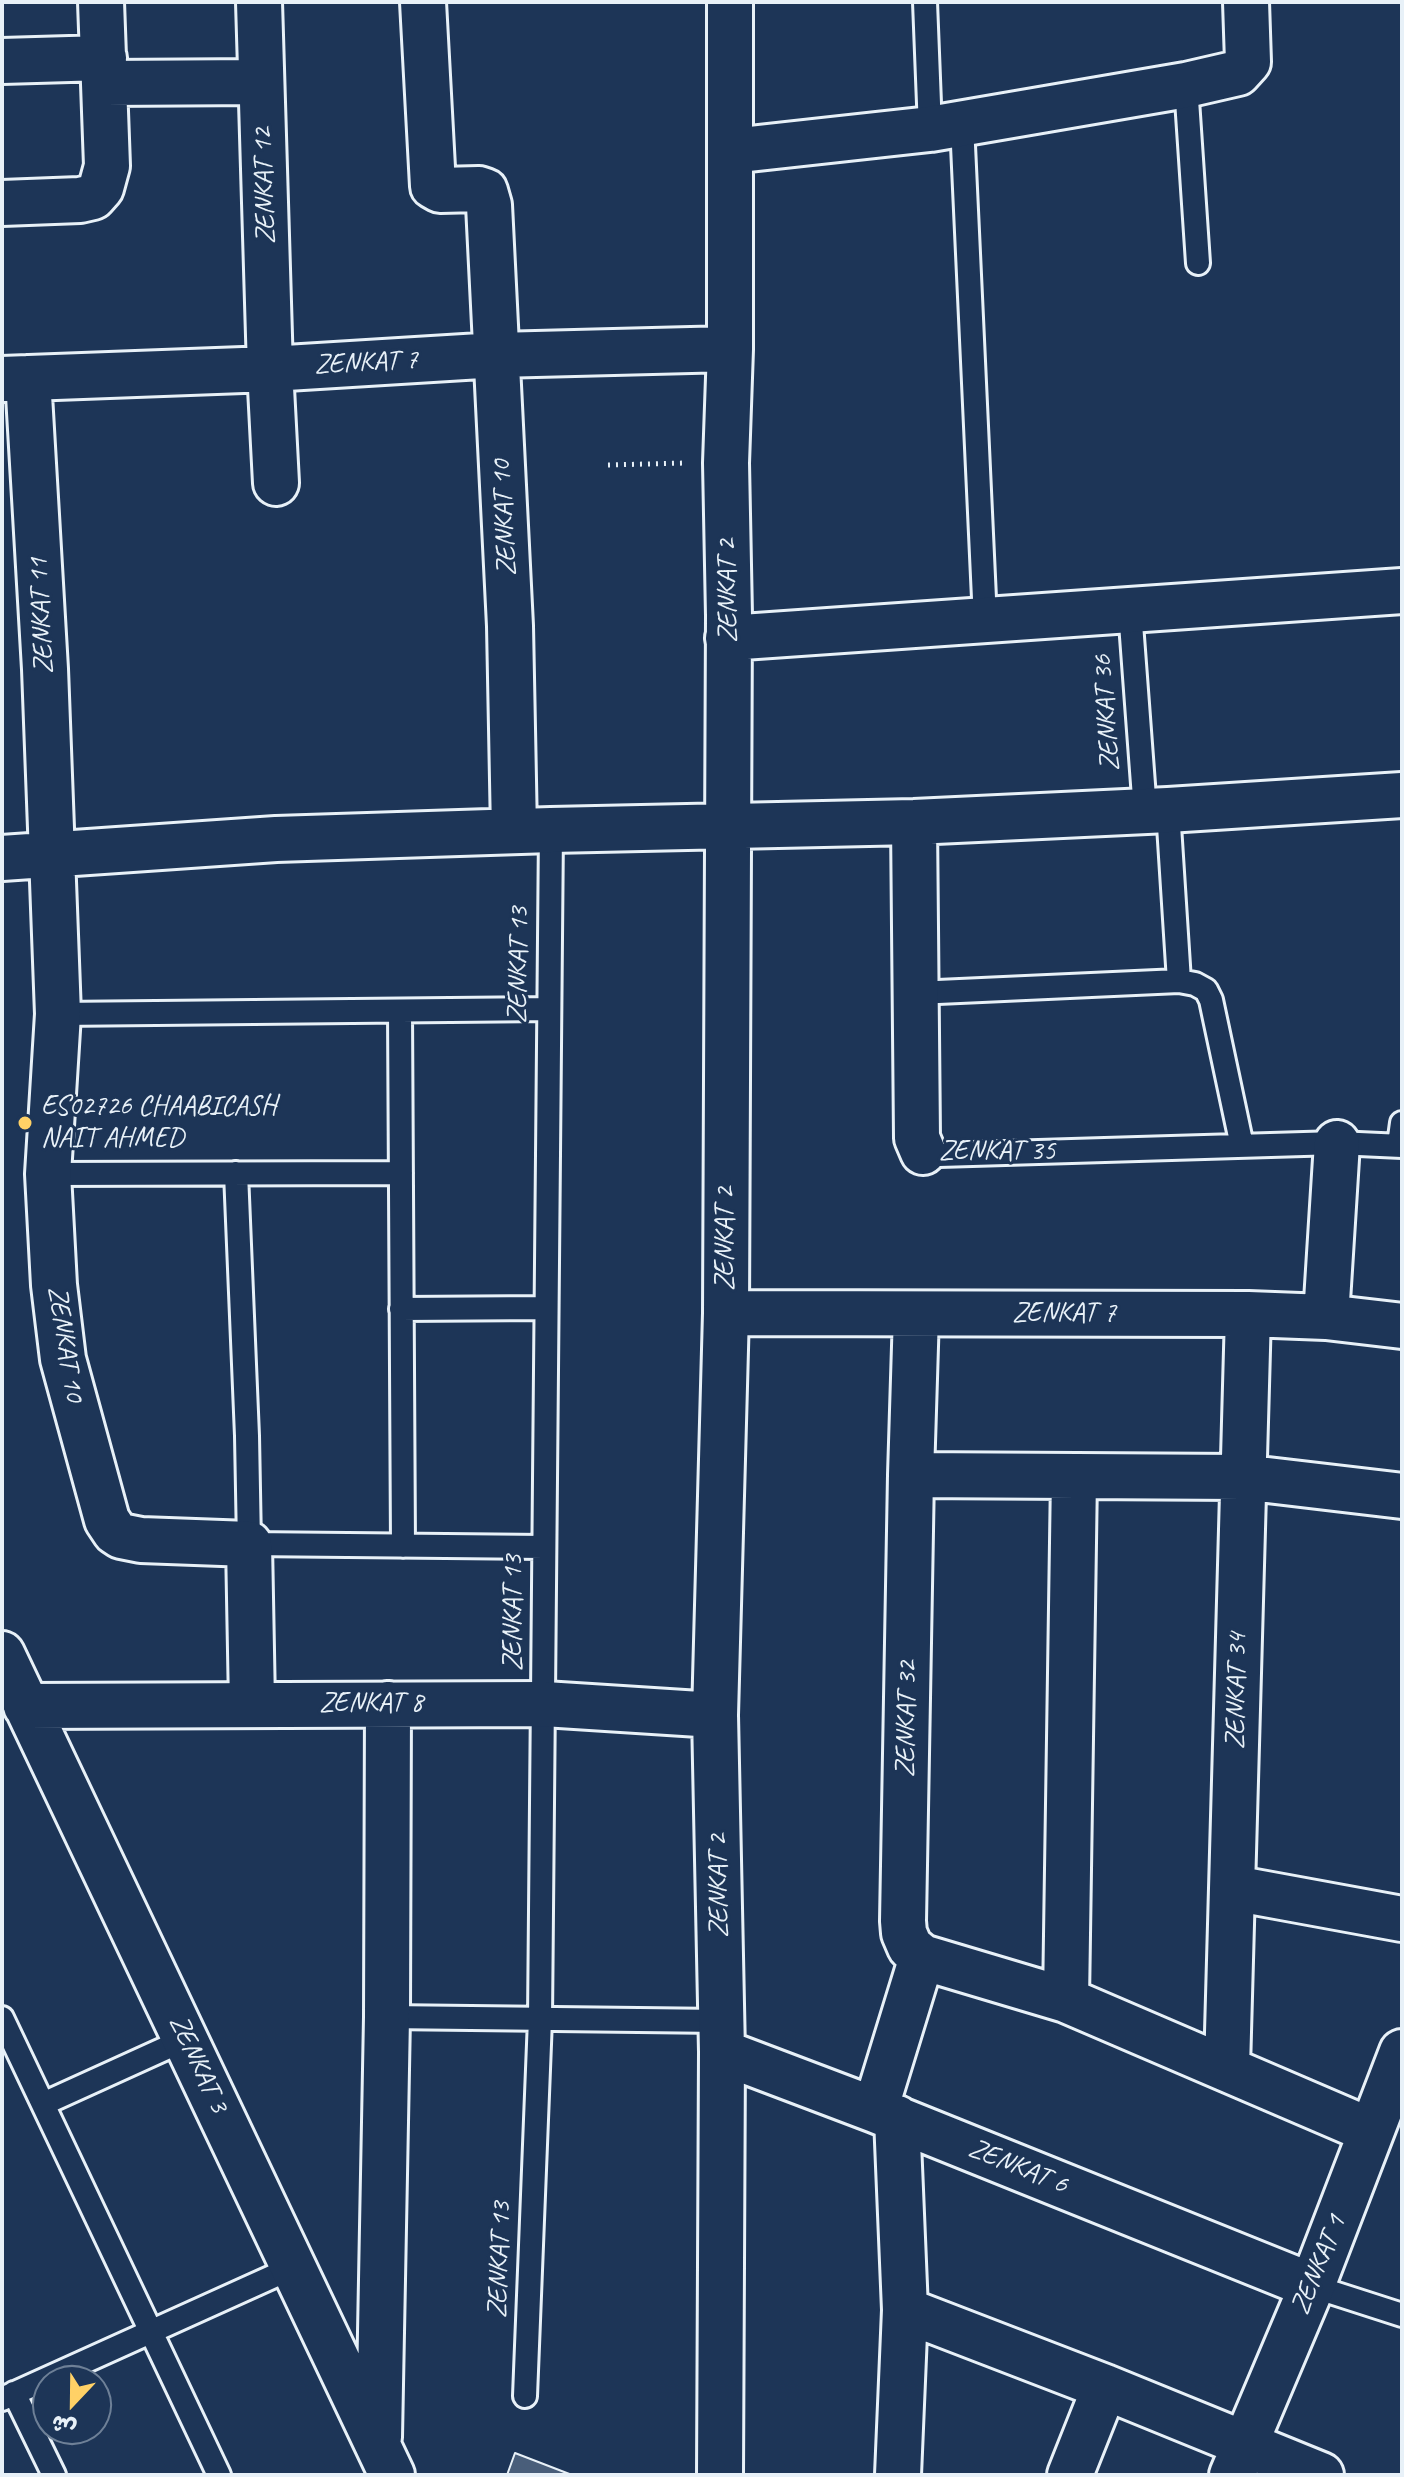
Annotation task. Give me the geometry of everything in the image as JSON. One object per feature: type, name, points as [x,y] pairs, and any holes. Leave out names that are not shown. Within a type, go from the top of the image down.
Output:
[{"type":"street","points":[[2,203],[80,200],[93,197],[101,188],[107,166],[101,2]]},
{"type":"street","name":"ZENKAT 12","points":[[259,2],[276,483]]},
{"type":"street","name":"ZENKAT 10","points":[[423,2],[433,186],[440,190],[485,191],[489,205],[510,626],[532,830]]},
{"type":"street","name":"ZENKAT 2","points":[[720,2475],[722,2036],[715,1715],[726,1313],[726,463],[730,349],[730,2]]},
{"type":"street","points":[[731,151],[946,126],[1186,85],[1238,73],[1248,62],[1246,2]]},
{"type":"street","points":[[2,61],[260,82]]},
{"type":"street","name":"ZENKAT 7","points":[[15,379],[270,369],[497,355],[730,349]]},
{"type":"street","name":"ZENKAT 11","points":[[15,379],[45,669],[51,853]]},
{"type":"street","points":[[728,638],[1402,591]]},
{"type":"street","points":[[2,858],[276,839],[914,822],[1402,795]]},
{"type":"street","name":"ZENKAT 35","points":[[914,822],[917,1138],[923,1152]]},
{"type":"street","name":"ZENKAT 10","points":[[51,853],[58,1014],[48,1174],[54,1285],[63,1359],[107,1520],[115,1532],[129,1539],[249,1544]]},
{"type":"street","points":[[1326,1317],[1337,1143]]},
{"type":"street","name":"ZENKAT 7","points":[[726,1313],[1248,1314],[1326,1317],[1402,1326]]},
{"type":"street","name":"ZENKAT 32","points":[[916,1314],[903,1921],[910,1947],[922,1957]]},
{"type":"street","name":"ZENKAT 34","points":[[1227,2068],[1248,1314]]},
{"type":"street","points":[[911,1475],[1242,1477],[1402,1496]]},
{"type":"street","points":[[1066,2000],[1074,1477]]},
{"type":"street","points":[[249,1544],[252,1704]]},
{"type":"street","name":"ZENKAT 3","points":[[2,1654],[385,2461]]},
{"type":"street","points":[[385,2461],[388,1704]]},
{"type":"street","name":"ZENKAT 8","points":[[26,1706],[544,1704],[715,1715]]},
{"type":"street","points":[[1233,1888],[1402,1919]]},
{"type":"street","points":[[898,2475],[905,2310],[886,2114],[922,1957],[1066,2000],[1371,2131]]},
{"type":"street","name":"ZENKAT 6","points":[[722,2036],[886,2114],[1312,2286]]},
{"type":"street","name":"ZENKAT 1","points":[[1238,2460],[1312,2286],[1402,2052]]},
{"type":"street","points":[[905,2310],[1105,2387],[1238,2460],[1321,2475]]},
{"type":"street","points":[[1070,2475],[1105,2387]]},
{"type":"lane","points":[[925,2],[946,126],[985,620]]},
{"type":"lane","points":[[1186,85],[1198,263]]},
{"type":"lane","name":"ZENKAT 36","points":[[1130,610],[1179,981]]},
{"type":"lane","name":"ZENKAT 13","points":[[525,2396],[540,2019],[548,1009],[532,830]]},
{"type":"lane","points":[[916,993],[1179,981],[1195,984],[1206,990],[1211,1000],[1242,1146]]},
{"type":"lane","points":[[58,1014],[548,1009]]},
{"type":"lane","points":[[400,1011],[403,1546]]},
{"type":"lane","name":"ZENKAT 35","points":[[923,1152],[939,1155],[1337,1143],[1401,1138]]},
{"type":"lane","points":[[236,1173],[249,1544],[544,1547]]},
{"type":"lane","points":[[48,1174],[401,1173]]},
{"type":"lane","points":[[401,1309],[546,1308]]},
{"type":"lane","points":[[387,2017],[540,2019],[722,2036]]},
{"type":"lane","points":[[2,2018],[219,2475]]},
{"type":"lane","points":[[43,2104],[186,2039]]},
{"type":"lane","points":[[54,2475],[8,2396],[294,2267]]},
{"type":"lane","points":[[1312,2286],[1402,2315]]},
{"type":"path","points":[[608,465],[726,463]]},
{"type":"building","points":[[515,2453],[572,2475],[507,2475]]},
{"type":"place","name":"ES02726 CHAABICASH NAIT AHMED","points":[[25,1123]]}]
